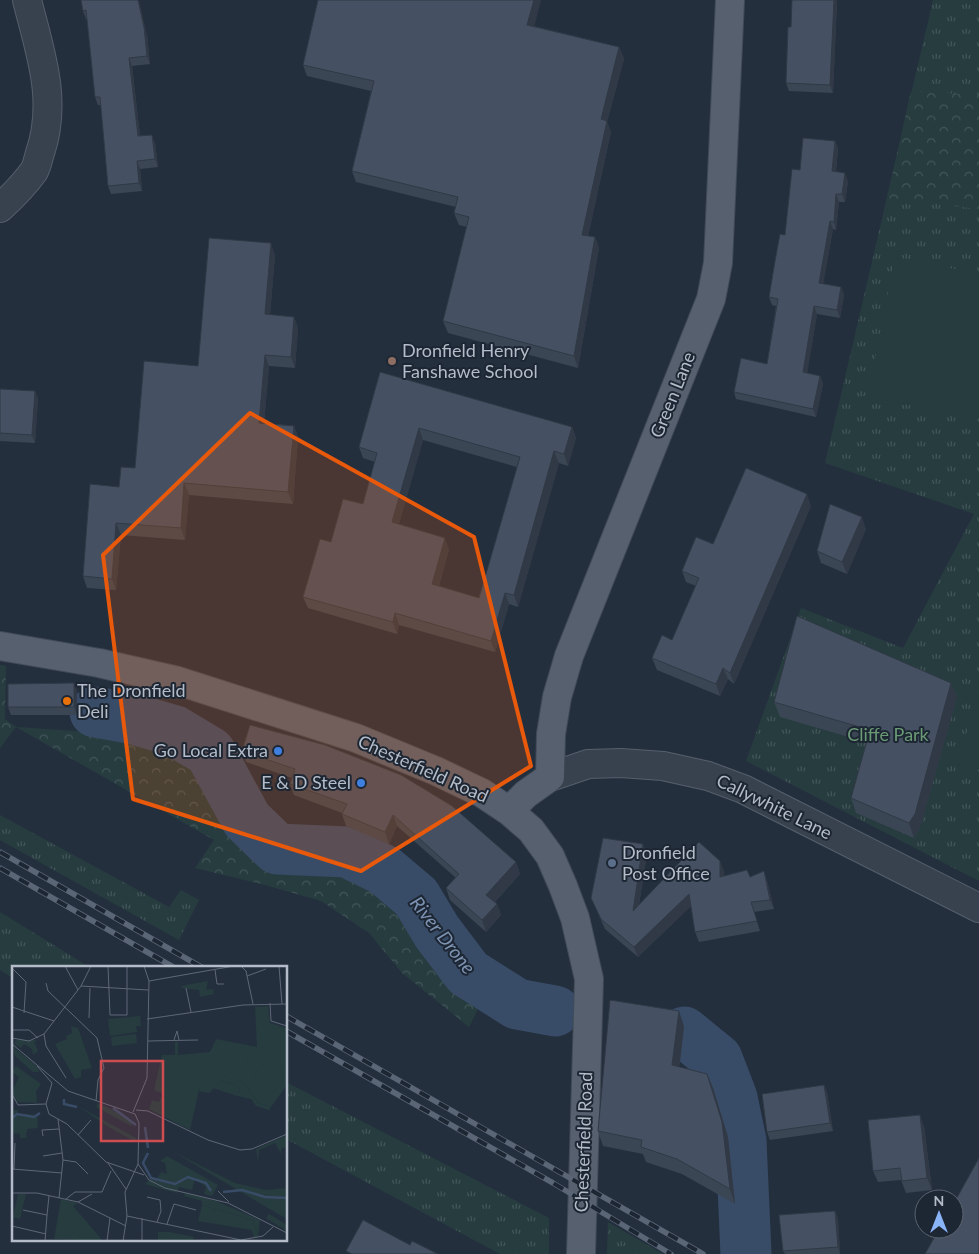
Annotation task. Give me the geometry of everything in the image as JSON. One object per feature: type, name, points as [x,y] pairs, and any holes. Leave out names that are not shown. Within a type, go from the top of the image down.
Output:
[{"type":"main road","name":"Green Lane","points":[[550,777],[551,734],[556,697],[570,656],[711,299],[718,263],[730,0]]},
{"type":"main road","name":"Chesterfield Road","points":[[0,646],[99,663],[178,681],[365,741],[444,774],[482,793],[509,811],[531,830],[550,856],[563,886],[575,918],[589,979],[581,1254]]},
{"type":"main road","name":"Callywhite Lane","points":[[509,811],[526,794],[550,777]]},
{"type":"street","points":[[0,208],[15,194],[35,170],[45,140],[49,108],[44,66],[27,0]]},
{"type":"street","name":"Callywhite Lane","points":[[550,777],[588,764],[622,763],[663,766],[708,776],[743,789],[979,908]]},
{"type":"highlighted area","points":[[250,413],[474,537],[531,766],[361,871],[133,799],[103,555]]},
{"type":"green space","name":"Cliffe Park","points":[[933,0],[979,0],[979,881],[746,761],[801,608],[903,648],[974,514],[825,463]]},
{"type":"green space","points":[[911,91],[979,95],[979,209],[887,198]]},
{"type":"green space","points":[[895,257],[979,274],[979,419],[868,397]]},
{"type":"green space","points":[[0,665],[6,666],[5,719],[16,727],[0,748]]},
{"type":"green space","points":[[979,687],[979,770],[958,764]]},
{"type":"green space","points":[[95,712],[134,719],[175,731],[210,752],[247,820],[277,849],[347,852],[384,870],[416,897],[437,932],[498,969],[469,1027],[402,973],[369,933],[321,901],[195,868],[214,840],[16,727],[91,732]]},
{"type":"green space","points":[[0,815],[169,907],[181,890],[199,900],[179,940],[0,840]]},
{"type":"green space","points":[[0,912],[88,966],[12,966],[12,978],[0,970]]},
{"type":"green space","points":[[288,1083],[549,1218],[549,1254],[500,1254],[288,1140]]},
{"type":"green space","points":[[608,1222],[663,1254],[607,1254]]},
{"type":"building","points":[[81,0],[138,0],[144,27],[147,56],[129,58],[138,136],[152,135],[155,159],[137,161],[139,183],[108,186],[100,97],[95,97],[86,10],[83,11]]},
{"type":"building","points":[[318,0],[534,0],[527,25],[619,47],[601,119],[607,121],[582,235],[595,237],[574,356],[443,321],[469,217],[454,213],[458,197],[352,171],[374,81],[303,65]]},
{"type":"building","points":[[792,0],[834,0],[830,85],[786,83],[788,27],[791,27]]},
{"type":"building","points":[[803,138],[835,141],[832,171],[845,173],[842,194],[836,194],[834,222],[830,221],[819,283],[841,287],[837,310],[814,306],[803,372],[820,376],[813,409],[734,392],[741,358],[767,364],[778,299],[769,297],[780,234],[785,235],[792,169],[800,170]]},
{"type":"building","points":[[209,238],[271,243],[265,314],[294,317],[291,357],[265,355],[259,423],[294,426],[288,492],[184,483],[181,528],[116,523],[112,579],[83,576],[90,484],[119,487],[121,467],[135,468],[144,361],[198,366]]},
{"type":"building","points":[[380,372],[572,427],[564,454],[554,451],[514,595],[505,593],[491,641],[395,613],[393,622],[303,597],[320,539],[331,542],[343,499],[363,504],[377,453],[359,447]],"holes":[[[419,428],[520,457],[479,598],[432,584],[445,538],[392,522]]]},
{"type":"building","points":[[0,389],[35,391],[32,435],[0,433]]},
{"type":"building","points":[[746,468],[807,494],[730,673],[723,668],[716,684],[652,658],[662,635],[672,640],[699,578],[682,571],[696,537],[713,544]]},
{"type":"building","points":[[830,504],[862,517],[842,562],[817,551]]},
{"type":"building","points":[[797,616],[951,683],[915,814],[909,823],[851,798],[870,730],[774,702]]},
{"type":"building","points":[[74,683],[74,707],[8,707],[8,684]]},
{"type":"building","points":[[250,725],[325,745],[401,775],[452,806],[516,862],[486,895],[497,904],[482,920],[446,888],[459,874],[393,815],[385,832],[342,814],[347,804],[290,784],[295,769],[242,751]]},
{"type":"building","points":[[603,838],[643,844],[633,911],[699,842],[720,861],[720,877],[747,870],[750,877],[764,871],[770,900],[751,902],[757,921],[695,932],[689,894],[634,947],[601,919],[591,898]]},
{"type":"building","points":[[610,1000],[679,1011],[672,1065],[707,1074],[722,1122],[730,1189],[677,1159],[641,1147],[642,1140],[598,1131]]},
{"type":"building","points":[[824,1085],[830,1123],[767,1132],[762,1094]]},
{"type":"building","points":[[920,1115],[927,1178],[902,1181],[900,1168],[873,1171],[868,1120]]},
{"type":"building","points":[[979,1158],[979,1254],[925,1254],[933,1239],[964,1239],[964,1189],[962,1189]]},
{"type":"building","points":[[835,1211],[838,1247],[783,1251],[779,1215]]},
{"type":"building","points":[[363,1220],[410,1245],[412,1241],[438,1254],[352,1254],[346,1251]]},
{"type":"waterway","name":"River Drone","points":[[95,712],[134,719],[175,731],[210,752],[247,820],[277,849],[347,852],[384,870],[416,897],[437,932],[468,973],[517,1004],[555,1011]]},
{"type":"waterway","name":"River Drone","points":[[684,1032],[717,1059],[732,1098],[741,1141],[746,1254]]},
{"type":"railway","points":[[0,852],[200,966]]},
{"type":"railway","points":[[0,868],[172,966]]},
{"type":"railway","points":[[288,1017],[703,1254]]},
{"type":"railway","points":[[288,1032],[553,1183],[671,1254]]},
{"type":"place","name":"Dronfield Henry Fanshawe School","points":[[392,361]]},
{"type":"place","name":"The Dronfield Deli","points":[[67,701]]},
{"type":"place","name":"Go Local Extra","points":[[278,751]]},
{"type":"place","name":"E & D Steel","points":[[361,783]]},
{"type":"place","name":"Dronfield Post Office","points":[[612,863]]}]
